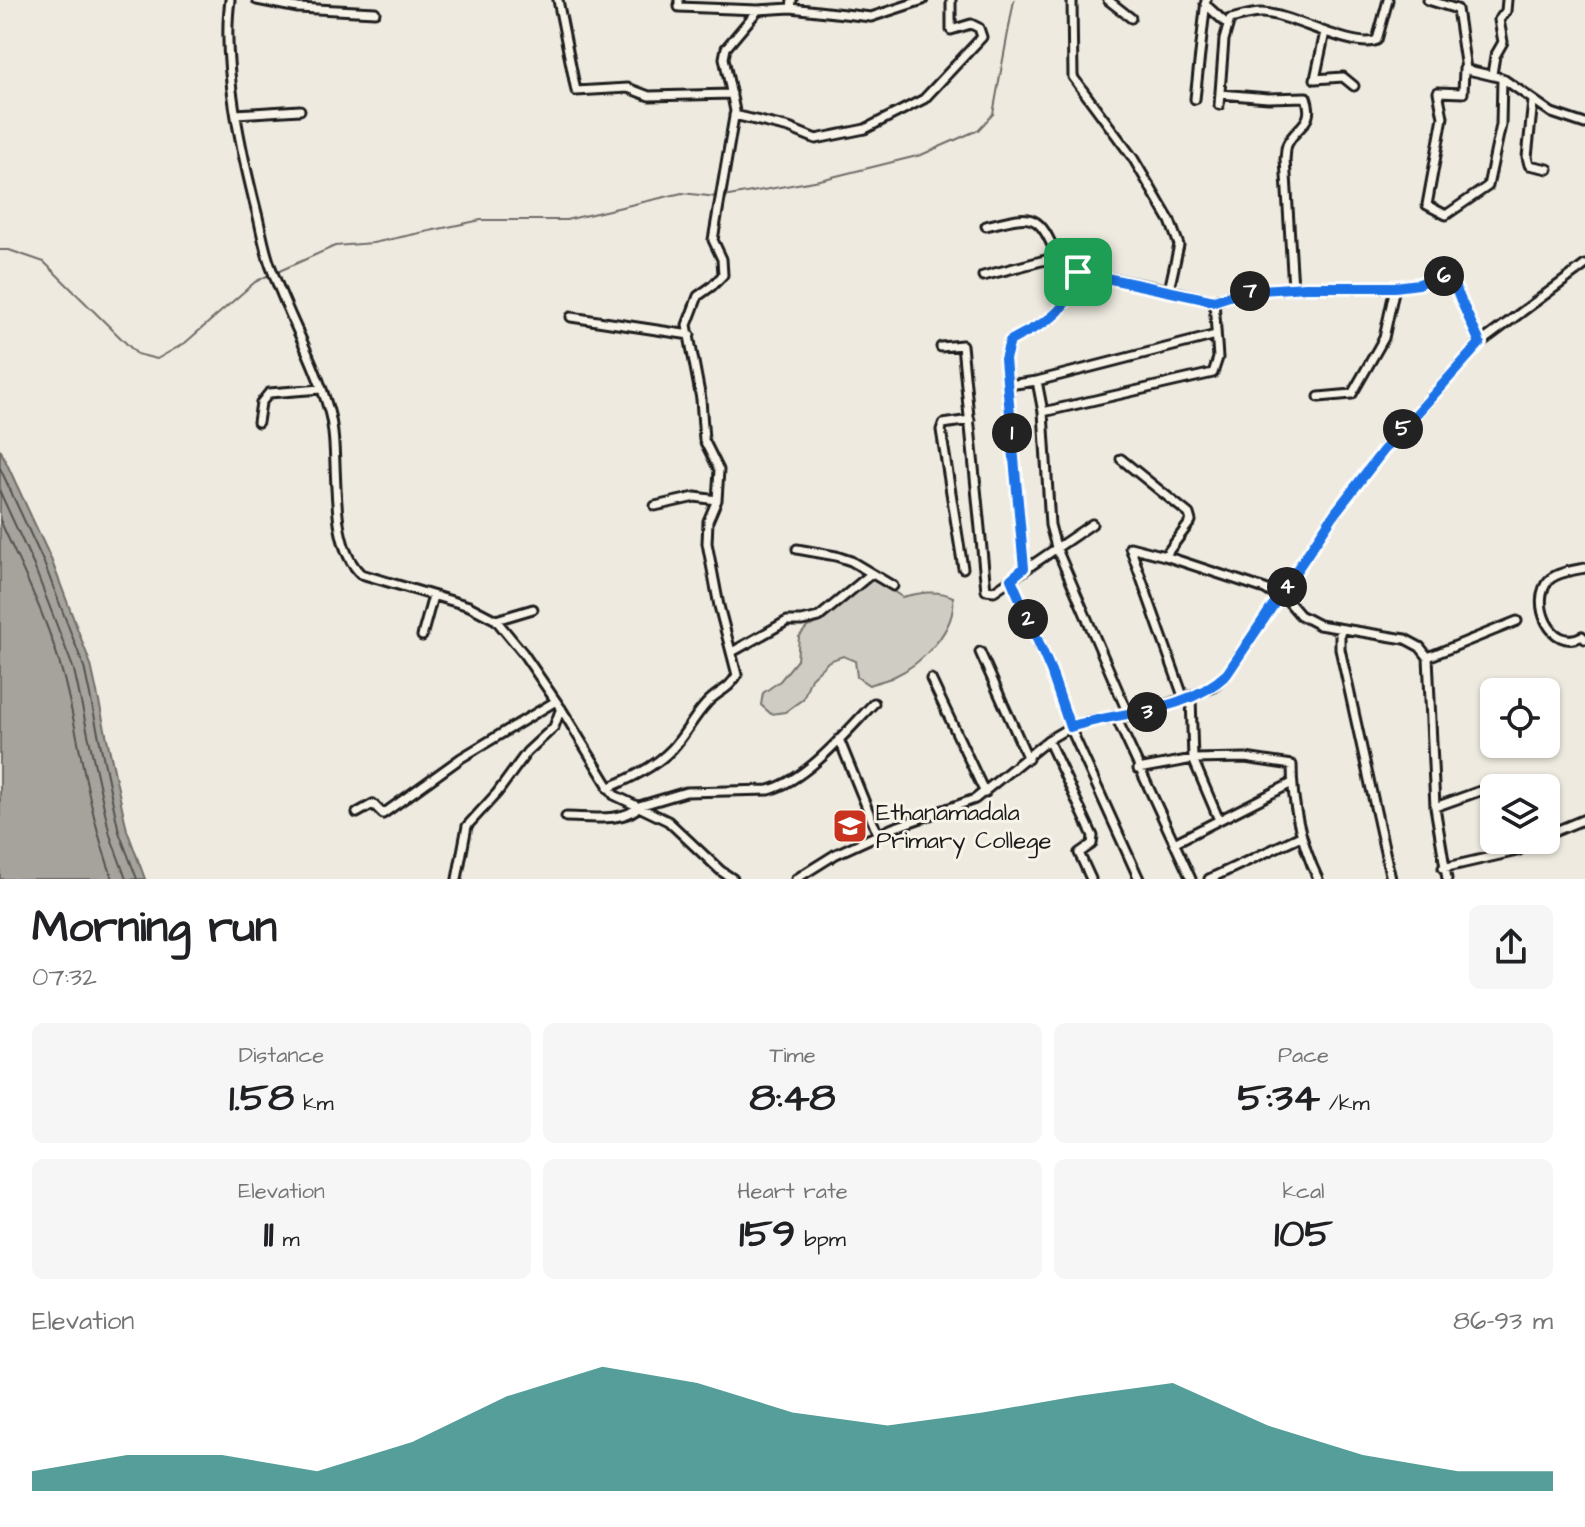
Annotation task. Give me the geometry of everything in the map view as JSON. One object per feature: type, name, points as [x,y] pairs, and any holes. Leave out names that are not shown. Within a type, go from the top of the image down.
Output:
[{"type":"street","points":[[230,0],[229,43],[236,114],[250,184],[271,269],[330,413],[346,556],[361,574],[469,606],[496,620],[558,704],[614,795],[668,821],[731,878]]},
{"type":"street","points":[[257,0],[298,8],[375,12]]},
{"type":"street","points":[[558,0],[576,91],[628,88],[649,96],[732,94]]},
{"type":"street","points":[[679,0],[679,7],[758,10],[792,4],[871,17],[923,0]]},
{"type":"street","points":[[737,9],[739,0]]},
{"type":"street","points":[[734,115],[789,128],[816,139],[865,129],[908,109],[924,99],[982,37],[979,28],[971,24],[951,30],[951,0]]},
{"type":"street","points":[[1072,0],[1073,77],[1133,158],[1170,221],[1179,245],[1169,290]]},
{"type":"street","points":[[1108,0],[1131,18]]},
{"type":"street","points":[[1219,105],[1230,19],[1260,13],[1303,22],[1325,32],[1371,43],[1377,40],[1388,0]]},
{"type":"street","points":[[1428,0],[1457,9]]},
{"type":"street","points":[[1461,0],[1457,9],[1466,69],[1463,93],[1438,92],[1443,117],[1427,205],[1446,215],[1488,186],[1501,125],[1502,78]]},
{"type":"street","points":[[1492,74],[1495,56],[1503,42],[1499,20],[1506,11],[1507,0]]},
{"type":"street","points":[[1206,2],[1227,24]]},
{"type":"street","points":[[1195,99],[1206,2]]},
{"type":"street","points":[[608,788],[631,778],[669,752],[705,705],[730,687],[737,675],[707,543],[708,521],[717,500],[719,470],[704,440],[701,399],[687,325],[698,296],[723,275],[722,259],[713,240],[734,115],[724,58],[726,48],[758,10]]},
{"type":"street","points":[[1325,32],[1315,79],[1343,77],[1354,86]]},
{"type":"street","points":[[1466,69],[1502,78],[1552,113],[1585,124]]},
{"type":"street","points":[[1220,94],[1306,97],[1309,107],[1306,124],[1288,144],[1285,159],[1293,288]]},
{"type":"street","points":[[1533,101],[1527,157],[1529,165],[1548,169]]},
{"type":"street","points":[[236,114],[300,110]]},
{"type":"street","points":[[986,226],[1024,217],[1035,220],[1047,232],[1060,262],[1078,272],[1214,301],[1245,291],[1395,287],[1450,276],[1480,343]]},
{"type":"street","points":[[983,276],[1057,257]]},
{"type":"street","points":[[796,879],[836,854],[985,793],[1048,740],[1070,727],[1089,721],[1129,716],[1212,688],[1227,674],[1335,513],[1383,451],[1480,343],[1585,265]]},
{"type":"street","points":[[1024,568],[1005,359],[1010,341],[1059,313],[1069,299],[1078,272]]},
{"type":"street","points":[[1319,397],[1352,394],[1384,338],[1395,287]]},
{"type":"street","points":[[1043,412],[1213,373],[1218,358],[1214,301]]},
{"type":"street","points":[[571,317],[690,335]]},
{"type":"street","points":[[1008,385],[1037,381],[1216,335]]},
{"type":"street","points":[[941,347],[962,345],[986,590],[994,591],[1092,524]]},
{"type":"street","points":[[1037,381],[1043,412],[1050,525],[1056,547],[1129,716]]},
{"type":"street","points":[[258,422],[261,403],[269,393],[321,389]]},
{"type":"street","points":[[963,568],[941,430],[943,424],[970,420]]},
{"type":"street","points":[[1121,459],[1189,514],[1191,521],[1165,556]]},
{"type":"street","points":[[655,506],[695,497],[717,500]]},
{"type":"street","points":[[1219,820],[1193,759],[1187,698],[1130,547],[1265,589],[1280,596],[1300,615],[1319,625],[1405,639],[1420,647],[1428,657],[1435,807],[1447,879]]},
{"type":"street","points":[[797,549],[851,561],[893,586]]},
{"type":"street","points":[[1585,568],[1551,578],[1542,604],[1544,621],[1554,634],[1566,639],[1582,636],[1585,639]]},
{"type":"street","points":[[732,652],[787,621],[819,617],[871,574]]},
{"type":"street","points":[[1011,579],[1051,671],[1070,727],[1139,879]]},
{"type":"street","points":[[422,636],[433,596]]},
{"type":"street","points":[[496,620],[533,609]]},
{"type":"street","points":[[1428,657],[1517,621]]},
{"type":"street","points":[[1340,630],[1340,649],[1391,879]]},
{"type":"street","points":[[980,652],[1028,759]]},
{"type":"street","points":[[931,679],[985,793]]},
{"type":"street","points":[[566,817],[623,816],[634,812],[639,806],[686,792],[781,787],[821,758],[874,703]]},
{"type":"street","points":[[357,813],[373,804],[383,814],[461,758],[558,704]]},
{"type":"street","points":[[457,879],[467,826],[497,793],[527,752],[554,727],[558,704]]},
{"type":"street","points":[[1116,717],[1191,879]]},
{"type":"street","points":[[839,739],[878,835]]},
{"type":"street","points":[[1048,740],[1093,836],[1092,844],[1079,853],[1091,879]]},
{"type":"street","points":[[1138,769],[1193,759],[1245,758],[1292,765],[1301,836],[1316,879]]},
{"type":"street","points":[[1174,843],[1292,783]]},
{"type":"street","points":[[1435,807],[1480,791]]},
{"type":"street","points":[[1560,829],[1585,819]]},
{"type":"street","points":[[1209,879],[1301,836]]},
{"type":"street","points":[[1443,868],[1504,854]]},
{"type":"shaded area","points":[[871,580],[902,597],[934,592],[953,597],[949,621],[935,644],[904,671],[869,685],[857,677],[855,661],[843,656],[829,661],[811,678],[803,699],[785,712],[771,714],[761,705],[763,693],[780,681],[797,660],[799,637],[807,627],[821,622]]},
{"type":"water","points":[[0,449],[51,559],[91,665],[127,830],[145,879],[0,879]]},
{"type":"waterway","points":[[723,197],[820,180],[921,155],[978,130],[993,114],[1014,0]]},
{"type":"waterway","points":[[275,273],[335,246],[373,243],[481,220],[566,220],[682,193],[717,197]]},
{"type":"waterway","points":[[0,250],[44,262],[137,354],[157,359],[185,343],[255,282],[269,275]]},
{"type":"place","name":"Ethanamadala Primary College","points":[[850,826]]},
{"type":"route","points":[[1078,272],[1214,301],[1245,291],[1395,287],[1450,276],[1480,343],[1383,451],[1335,513],[1227,674],[1212,688],[1191,697],[1129,716],[1089,721],[1070,727],[1051,671],[1011,579],[1024,568],[1005,359],[1010,341],[1059,313],[1069,299],[1078,272]]}]
